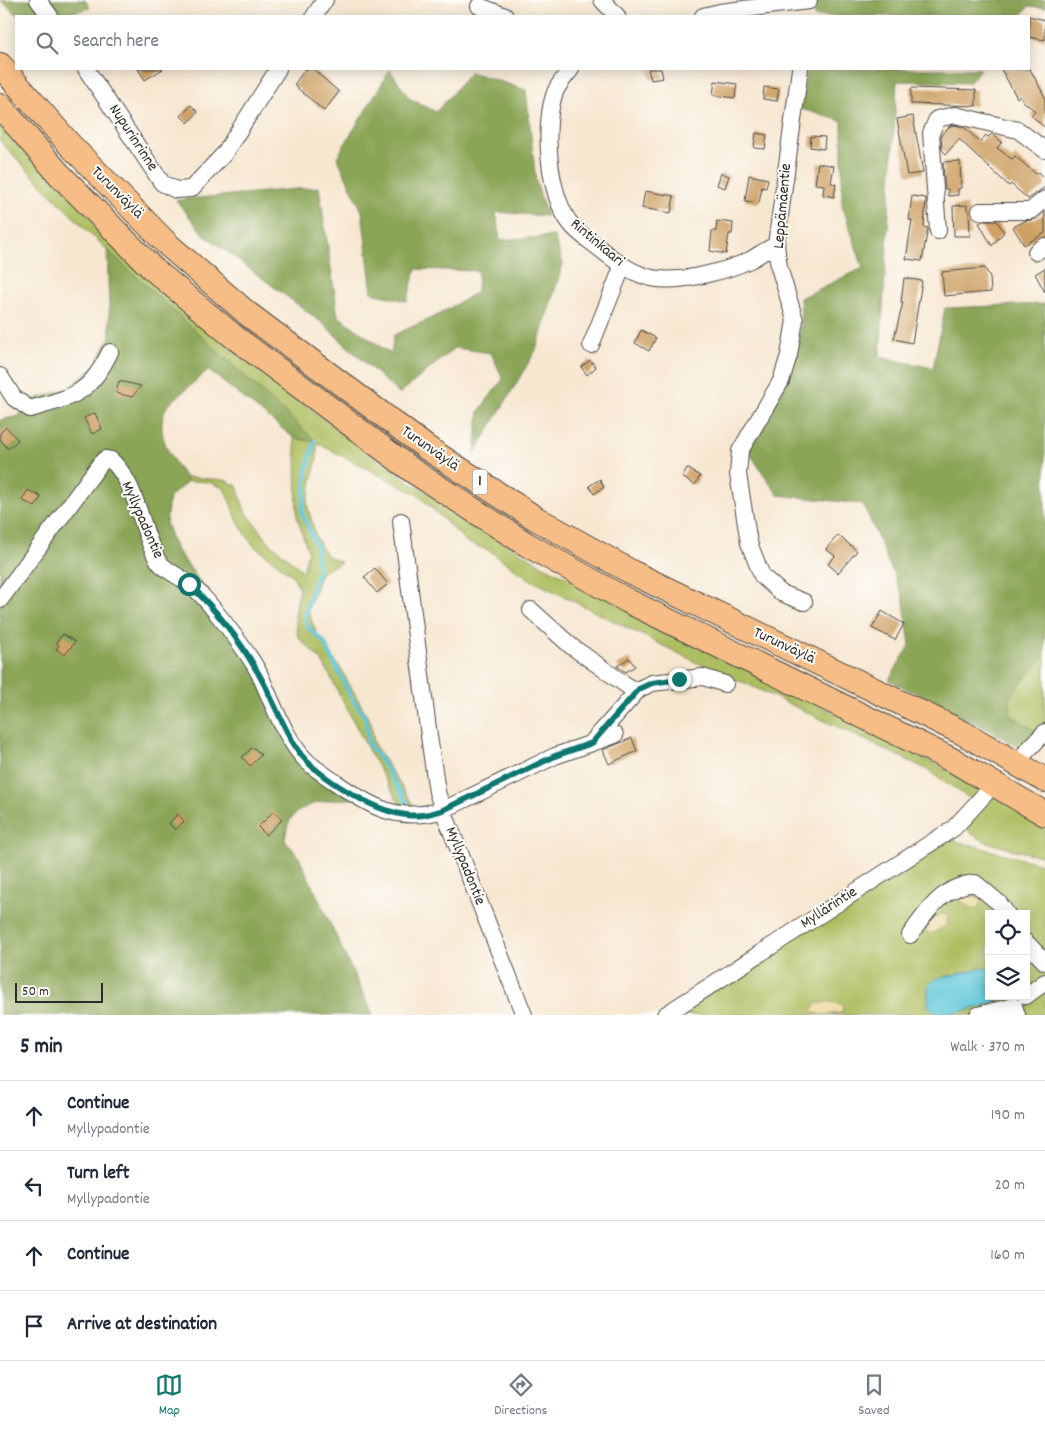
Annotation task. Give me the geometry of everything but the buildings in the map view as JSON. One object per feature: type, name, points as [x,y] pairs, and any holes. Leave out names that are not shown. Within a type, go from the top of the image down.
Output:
[{"type":"highway","name":"Turunväylä","points":[[0,65],[70,146],[167,244],[248,314],[427,448],[535,518],[633,573],[963,733],[1045,780]]},
{"type":"highway","name":"Turunväylä","points":[[0,106],[59,174],[152,268],[241,343],[413,471],[526,544],[628,601],[956,762],[1045,814]]},
{"type":"street","points":[[38,0],[49,15]]},
{"type":"street","points":[[315,15],[325,0]]},
{"type":"street","points":[[602,0],[616,15]]},
{"type":"street","points":[[479,6],[502,15]]},
{"type":"street","points":[[707,15],[720,12],[808,6]]},
{"type":"street","name":"Nupurinrinne","points":[[87,70],[162,183],[176,190],[191,189],[224,154],[277,70]]},
{"type":"street","name":"Rintinkaari","points":[[571,70],[556,91],[549,114],[552,177],[559,201],[570,223],[623,266],[656,279],[676,280],[731,268],[750,260],[776,244]]},
{"type":"street","name":"Leppämäentie","points":[[800,70],[776,244],[780,267],[795,320],[789,355],[781,381],[740,451],[738,474],[749,543],[762,576],[781,593],[804,602]]},
{"type":"street","points":[[938,231],[931,132],[937,119],[955,115],[1018,130],[1045,150]]},
{"type":"street","points":[[980,212],[1030,211],[1045,200]]},
{"type":"street","points":[[591,345],[623,266]]},
{"type":"street","points":[[0,376],[14,398],[30,409],[76,394],[98,376],[110,352]]},
{"type":"street","name":"Myllypadontie","points":[[0,600],[100,464],[105,459],[111,460],[130,489],[148,542],[158,562],[189,584],[215,610],[257,671],[285,730],[298,751],[309,763],[365,803],[387,811],[423,816],[443,810],[524,1015]]},
{"type":"street","points":[[401,521],[429,736],[438,792],[443,810],[555,756],[615,734]]},
{"type":"street","points":[[531,610],[571,646],[636,692]]},
{"type":"street","points":[[592,743],[636,692],[652,683],[703,677],[725,684]]},
{"type":"street","points":[[1024,753],[1045,732]]},
{"type":"street","name":"Myllärintie","points":[[665,1015],[954,828],[986,793]]},
{"type":"street","points":[[910,935],[926,912],[945,893],[963,884],[975,883],[999,903],[1004,910]]},
{"type":"street","points":[[1030,946],[1045,962]]},
{"type":"street","points":[[978,1015],[1021,1003],[1045,982]]},
{"type":"green space","points":[[0,0],[85,0],[90,8],[61,15],[18,15]]},
{"type":"green space","points":[[817,0],[1045,0],[1045,8],[1029,6],[1022,15],[814,15]]},
{"type":"green space","points":[[390,70],[409,98],[436,112],[471,72],[526,90],[536,182],[547,216],[496,212],[500,240],[554,236],[563,264],[536,350],[475,453],[479,411],[503,379],[491,353],[455,348],[399,394],[321,322],[203,234],[176,200],[319,187],[338,316],[391,354],[394,335],[438,315],[477,292],[478,271],[416,269],[407,301],[372,293],[362,211],[337,157]]},
{"type":"green space","points":[[807,70],[979,70],[969,83],[897,81],[880,357],[933,368],[945,308],[1045,304],[1045,655],[1009,697],[1011,716],[1038,732],[1021,749],[989,730],[889,680],[910,645],[903,596],[863,504],[778,495],[748,451],[779,397],[794,360],[801,320],[800,298],[863,268],[842,205],[842,121],[801,109]]},
{"type":"green space","points":[[0,122],[217,337],[370,454],[466,520],[544,566],[983,788],[972,800],[928,770],[743,682],[732,680],[531,580],[488,550],[468,543],[418,495],[317,443],[317,457],[307,504],[316,537],[326,555],[341,562],[321,573],[308,610],[317,635],[341,669],[371,723],[374,744],[417,811],[404,812],[370,753],[322,661],[298,637],[295,617],[299,588],[293,576],[253,545],[239,524],[224,488],[208,482],[188,481],[184,477],[225,480],[237,486],[244,509],[269,542],[303,571],[308,551],[297,517],[294,438],[316,442],[76,220],[0,141]]},
{"type":"green space","points":[[107,250],[317,442],[294,438],[208,370],[168,406],[162,419],[162,429],[167,448],[188,481],[169,498],[166,523],[175,548],[205,588],[298,745],[352,799],[319,802],[303,809],[290,820],[285,840],[299,857],[373,1015],[0,1015],[0,420],[19,416],[32,400],[68,389],[94,367],[110,337]]},
{"type":"green space","points":[[1045,655],[1045,725],[1038,732],[1011,716],[1009,697]]},
{"type":"green space","points":[[991,793],[1045,824],[1045,857],[989,842],[978,838],[970,832],[965,826]]},
{"type":"green space","points":[[945,838],[1045,865],[1045,1015],[673,1015]]},
{"type":"sand","points":[[963,892],[981,899],[979,908],[969,907],[960,900]]},
{"type":"sand","points":[[940,914],[948,916],[946,925],[932,934],[926,932],[927,924]]},
{"type":"sand","points":[[829,1002],[843,1004],[842,1013],[823,1015],[812,1012],[816,1004]]},
{"type":"water","points":[[985,968],[985,1000],[999,1000],[972,1009],[936,1014],[928,1006],[928,986],[935,979]]},
{"type":"waterway","points":[[315,441],[307,469],[302,513],[316,545],[318,569],[305,615],[308,627],[324,642],[351,697],[365,717],[369,745],[380,759],[412,811]]},
{"type":"route","points":[[189,584],[215,610],[257,671],[285,730],[298,751],[309,763],[365,803],[406,815],[423,816],[443,810],[555,756],[592,743],[639,689],[652,683],[679,679]]}]
